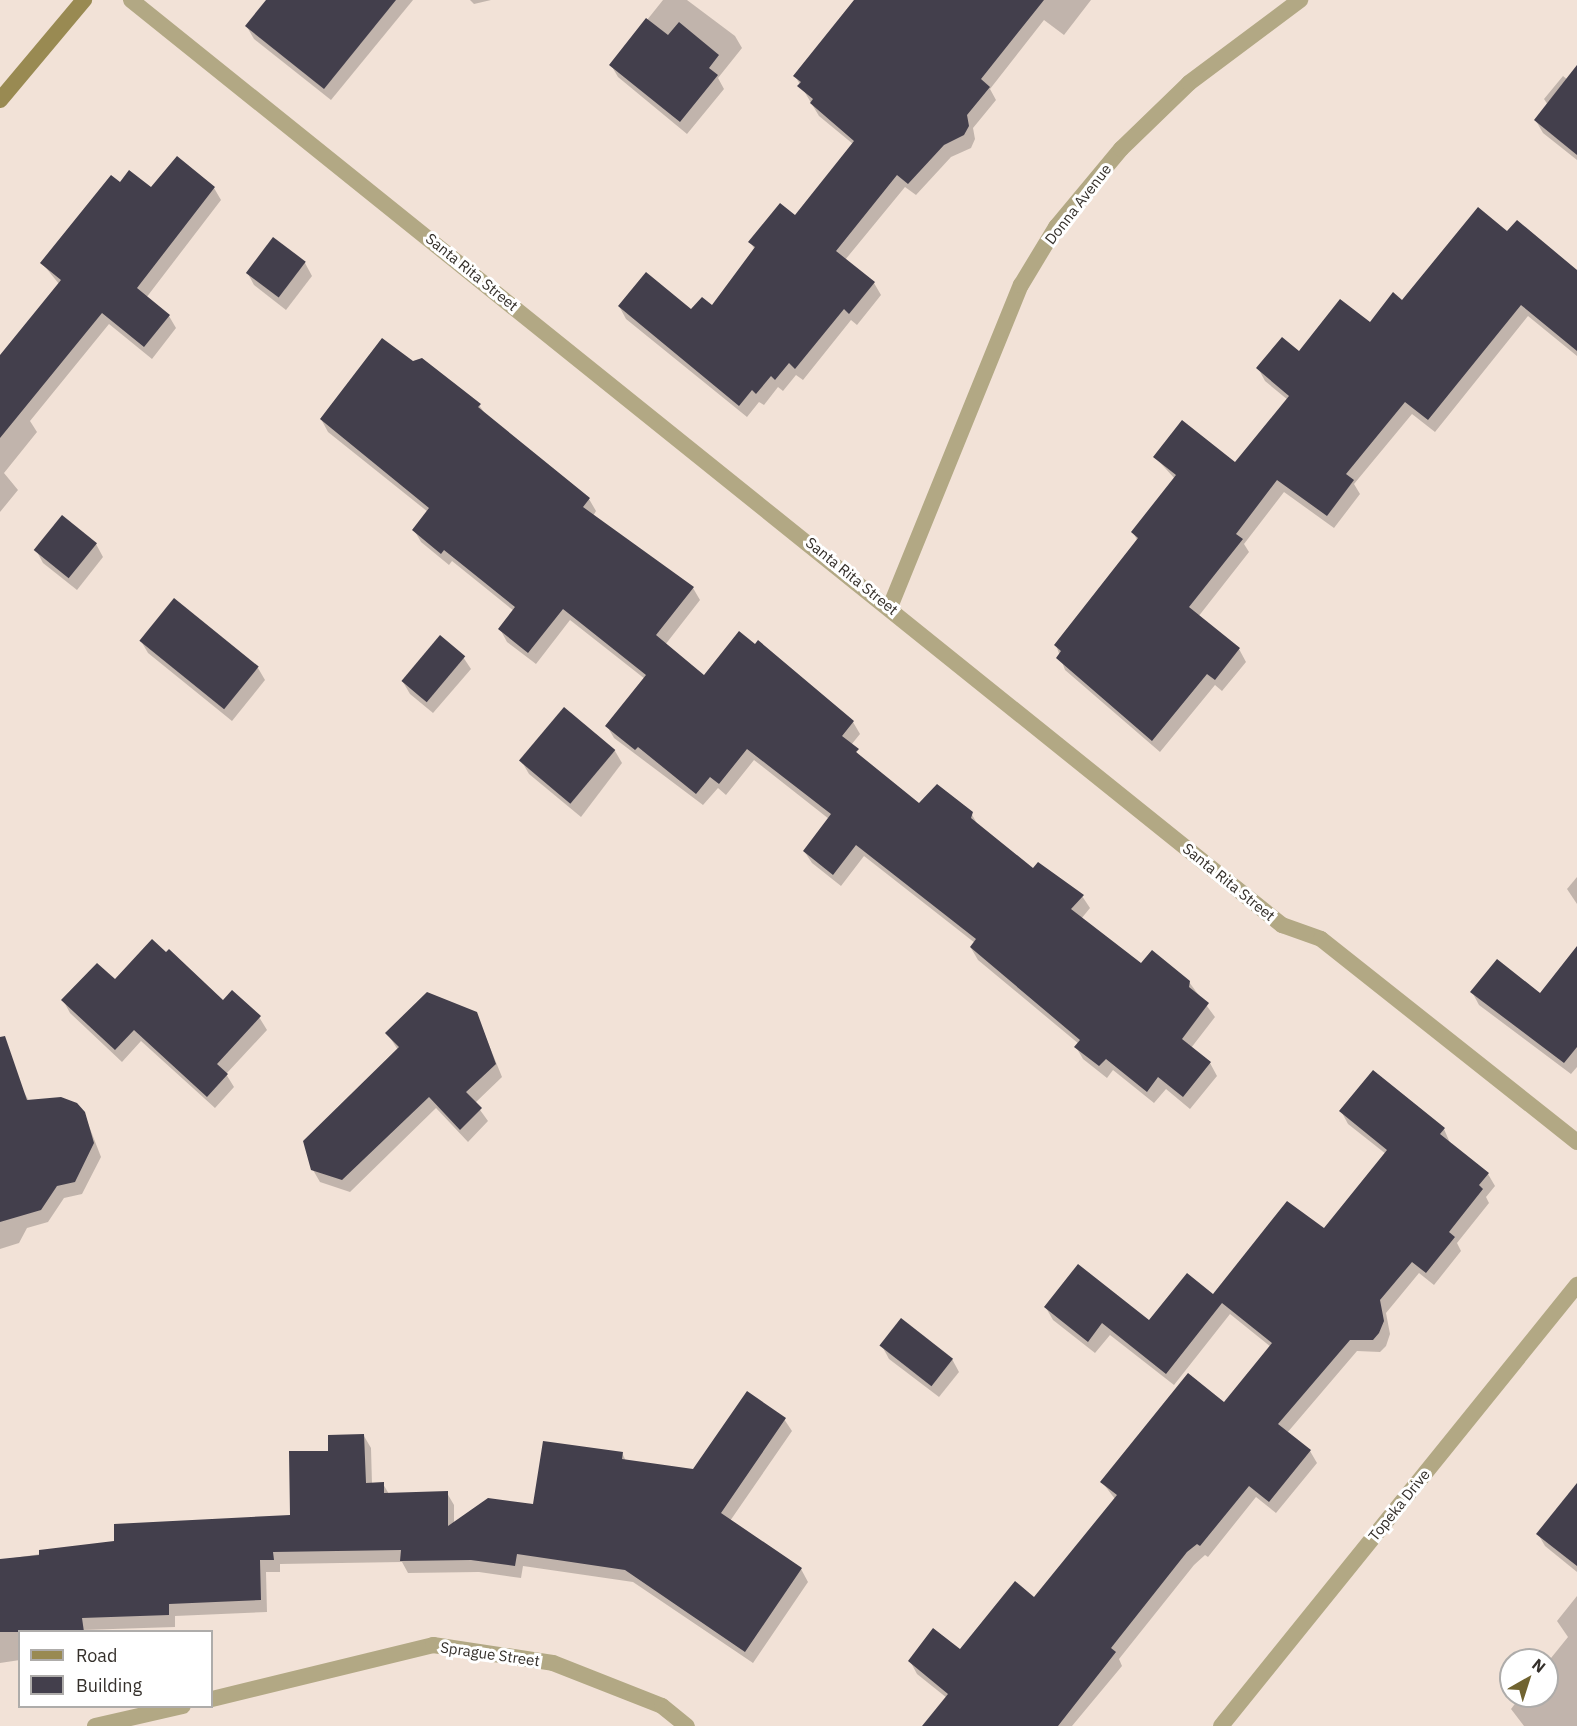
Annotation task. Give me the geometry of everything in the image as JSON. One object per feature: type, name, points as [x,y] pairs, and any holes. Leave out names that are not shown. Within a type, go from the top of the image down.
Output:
[{"type":"main road","points":[[0,100],[84,0]]},
{"type":"street","name":"Santa Rita Street","points":[[131,0],[890,607],[1282,925],[1322,939],[1577,1142]]},
{"type":"street","name":"Donna Avenue","points":[[890,607],[1021,285],[1056,227],[1121,149],[1189,83],[1300,0]]},
{"type":"street","name":"Topeka Drive","points":[[1221,1726],[1577,1285]]},
{"type":"street","name":"Sprague Street","points":[[213,1700],[434,1645],[553,1663],[662,1706],[687,1726]]},
{"type":"street","points":[[95,1726],[178,1708]]},
{"type":"building","points":[[266,0],[396,0],[324,89],[245,26]]},
{"type":"building","points":[[854,0],[1044,0],[981,79],[990,87],[967,115],[969,126],[964,135],[944,145],[908,184],[897,175],[836,251],[875,282],[849,314],[844,309],[795,369],[789,363],[775,380],[771,376],[756,394],[752,390],[739,406],[618,306],[646,272],[691,309],[702,297],[712,305],[755,247],[748,242],[780,203],[795,215],[854,141],[810,103],[813,99],[797,86],[801,82],[793,76]]},
{"type":"building","points":[[646,18],[668,35],[679,22],[719,55],[709,68],[718,75],[680,122],[609,65]]},
{"type":"building","points":[[1577,65],[1577,155],[1534,120]]},
{"type":"building","points":[[177,156],[215,187],[137,288],[170,315],[144,347],[102,313],[0,438],[0,355],[61,280],[40,263],[111,175],[120,182],[129,170],[151,187]]},
{"type":"building","points":[[1478,207],[1507,231],[1517,220],[1577,270],[1577,351],[1521,305],[1428,420],[1405,402],[1346,474],[1354,480],[1327,516],[1277,480],[1236,534],[1243,539],[1189,607],[1240,648],[1215,680],[1207,674],[1152,741],[1056,658],[1061,651],[1054,645],[1138,538],[1131,532],[1176,475],[1153,457],[1182,420],[1235,462],[1289,396],[1256,368],[1282,337],[1299,351],[1340,299],[1370,322],[1393,292],[1402,300]]},
{"type":"building","points":[[273,237],[306,262],[279,298],[246,273]]},
{"type":"building","points":[[382,338],[413,361],[422,358],[481,404],[478,407],[590,498],[583,507],[694,587],[656,635],[704,675],[739,631],[755,644],[758,640],[854,721],[842,736],[859,749],[856,752],[919,803],[937,784],[973,812],[971,818],[1033,868],[1038,862],[1084,895],[1071,909],[1141,963],[1152,950],[1190,981],[1189,987],[1209,1003],[1182,1039],[1211,1062],[1183,1097],[1158,1077],[1147,1092],[1106,1059],[1099,1066],[1074,1047],[1080,1040],[970,947],[976,939],[856,845],[833,875],[803,851],[831,814],[747,749],[719,784],[710,777],[696,794],[638,747],[635,750],[605,726],[646,675],[563,609],[528,653],[498,629],[515,607],[444,550],[441,554],[412,530],[429,508],[320,419]]},
{"type":"building","points":[[62,515],[97,543],[69,578],[34,550]]},
{"type":"building","points":[[174,598],[259,667],[224,709],[139,641]]},
{"type":"building","points":[[440,635],[465,656],[427,702],[401,681]]},
{"type":"building","points":[[564,707],[615,750],[570,804],[519,761]]},
{"type":"building","points":[[152,939],[166,952],[169,949],[223,1000],[232,990],[261,1016],[217,1064],[228,1074],[207,1097],[134,1030],[115,1050],[61,1000],[97,963],[115,979]]},
{"type":"building","points":[[1577,946],[1577,1047],[1564,1063],[1470,992],[1497,959],[1540,993]]},
{"type":"building","points":[[427,992],[477,1012],[496,1064],[466,1092],[482,1108],[460,1130],[429,1097],[342,1180],[311,1170],[303,1141],[399,1047],[385,1033]]},
{"type":"building","points":[[5,1036],[27,1100],[61,1097],[77,1103],[85,1112],[94,1143],[75,1182],[57,1186],[41,1210],[0,1222],[0,1037]]},
{"type":"building","points":[[1373,1070],[1445,1128],[1440,1134],[1489,1173],[1479,1185],[1483,1189],[1449,1232],[1455,1237],[1426,1273],[1412,1262],[1380,1300],[1384,1321],[1379,1333],[1373,1340],[1350,1340],[1278,1424],[1311,1450],[1269,1502],[1249,1486],[1200,1546],[1197,1544],[1187,1552],[1111,1648],[1116,1652],[1058,1726],[922,1726],[948,1694],[908,1661],[933,1628],[960,1649],[1015,1581],[1034,1597],[1117,1495],[1100,1482],[1188,1373],[1224,1402],[1272,1343],[1222,1303],[1166,1374],[1102,1323],[1088,1342],[1044,1307],[1078,1264],[1149,1320],[1187,1273],[1213,1294],[1287,1201],[1324,1228],[1387,1150],[1339,1111]]},
{"type":"building","points":[[901,1318],[953,1359],[931,1386],[879,1346]]},
{"type":"building","points":[[747,1391],[786,1418],[721,1513],[802,1568],[745,1652],[625,1570],[517,1554],[515,1566],[471,1560],[400,1561],[401,1550],[273,1552],[274,1560],[260,1560],[261,1600],[169,1604],[169,1615],[82,1618],[84,1630],[0,1632],[0,1559],[39,1555],[39,1550],[114,1541],[114,1524],[290,1515],[289,1451],[328,1451],[328,1435],[364,1434],[366,1483],[384,1482],[384,1493],[448,1491],[448,1526],[488,1498],[533,1504],[543,1441],[623,1452],[622,1459],[693,1469]]},
{"type":"building","points":[[1577,1483],[1577,1566],[1536,1534]]}]
